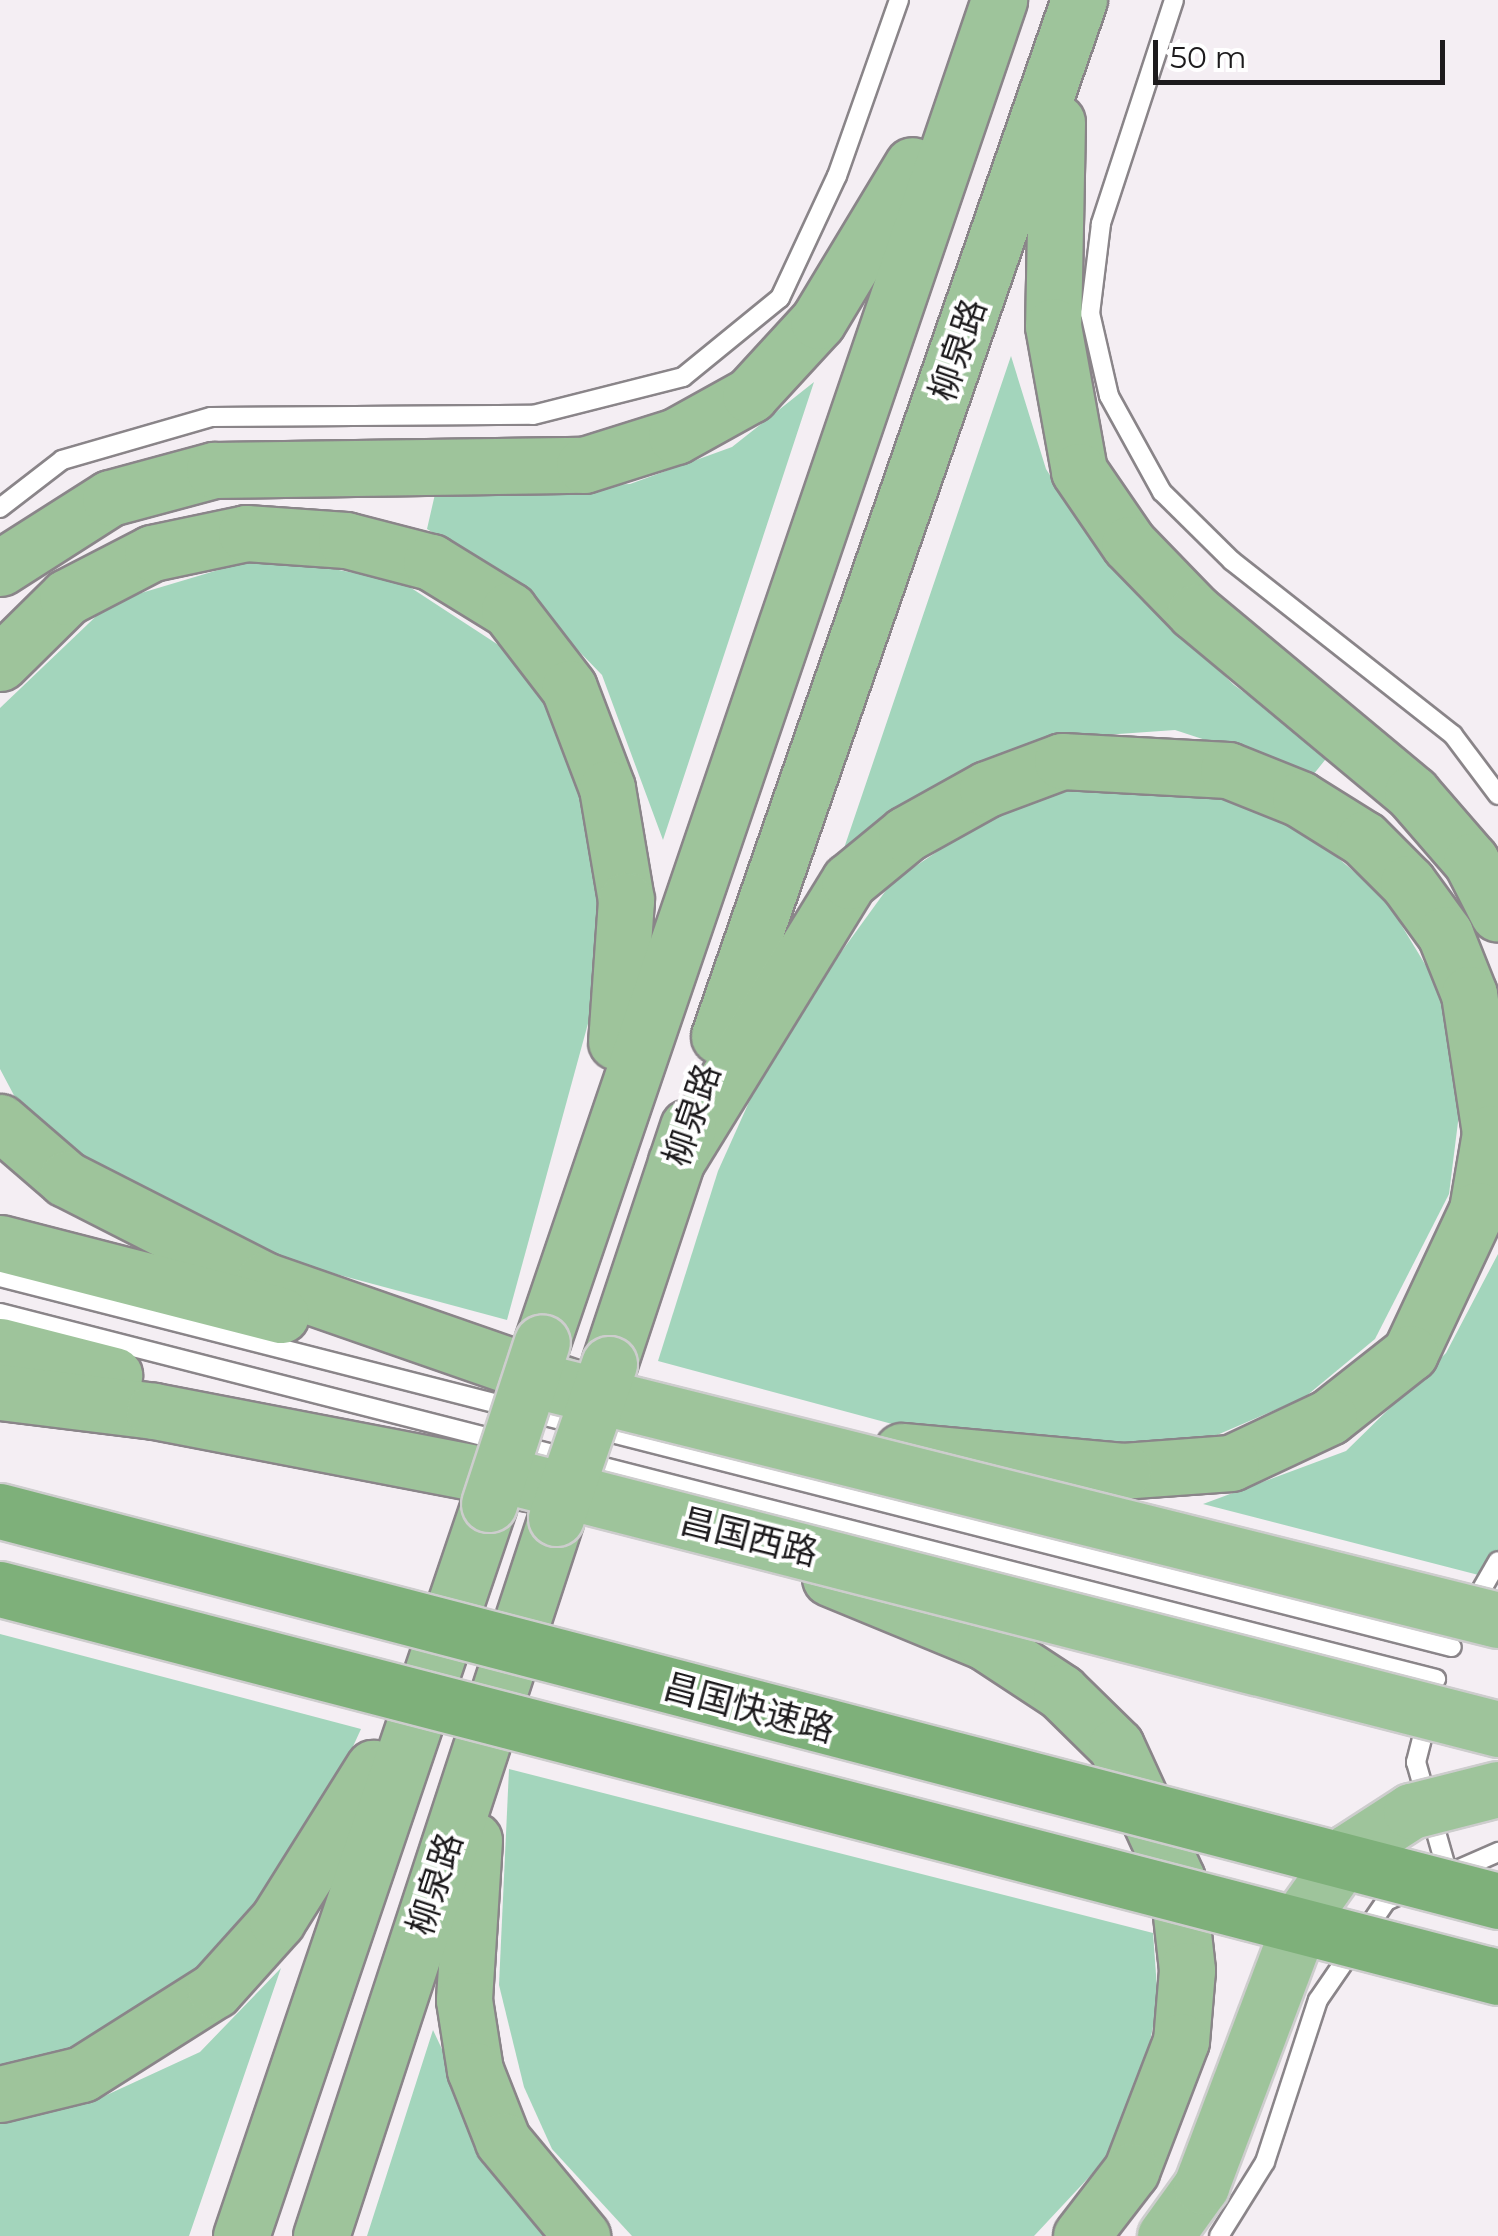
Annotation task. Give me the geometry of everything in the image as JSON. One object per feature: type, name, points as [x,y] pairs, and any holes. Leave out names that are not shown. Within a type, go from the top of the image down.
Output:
[{"type":"highway","name":"昌国快速路","points":[[0,1511],[1498,1901]]},
{"type":"highway","name":"昌国快速路","points":[[0,1589],[1498,1977]]},
{"type":"main road","points":[[9,540],[110,498],[214,470],[584,465],[676,436],[750,396],[818,321],[887,217],[990,0]]},
{"type":"main road","name":"柳泉路","points":[[321,2236],[504,1674],[523,1501],[549,1364],[606,1137],[999,0]]},
{"type":"main road","points":[[1077,7],[1054,144],[1052,243],[1053,326],[1080,471],[1129,544],[1195,612],[1412,793],[1471,860],[1498,914]]},
{"type":"main road","name":"柳泉路","points":[[242,2236],[438,1651],[523,1501],[608,1364],[1077,7]]},
{"type":"main road","points":[[0,663],[67,597],[152,553],[246,533],[346,540],[431,562],[509,610],[569,688],[606,788],[626,900],[606,1137]]},
{"type":"main road","points":[[0,1243],[549,1364],[878,1448],[1122,1471],[1230,1463],[1330,1418],[1410,1353],[1477,1210],[1490,1132],[1469,994],[1444,934],[1364,839],[1300,799],[1228,770],[1062,761],[987,789],[906,834],[848,881],[676,1162]]},
{"type":"main road","points":[[0,1122],[66,1179],[246,1272],[549,1364],[1498,1620]]},
{"type":"main road","name":"昌国西路","points":[[0,1346],[523,1501],[1498,1729]]},
{"type":"main road","points":[[0,1392],[154,1410],[790,1563],[985,1642],[1061,1692],[1116,1746],[1178,1879],[1187,1970],[1163,2107],[1131,2171],[1081,2236]]},
{"type":"main road","points":[[0,2094],[82,2074],[214,1990],[334,1838],[438,1651]]},
{"type":"main road","points":[[504,1674],[473,1844],[464,2000],[475,2070],[503,2141],[582,2236]]},
{"type":"main road","points":[[1165,2236],[1201,2186],[1304,1914],[1349,1851],[1411,1810],[1498,1789]]},
{"type":"lane","points":[[9,540],[62,460],[211,417],[533,415],[683,378],[780,298],[837,176],[899,0]]},
{"type":"lane","points":[[1174,0],[1102,224],[1090,313],[1109,396],[1162,492],[1232,561],[1453,734],[1498,795]]},
{"type":"lane","points":[[0,1277],[1452,1647]]},
{"type":"lane","points":[[0,1313],[1436,1679]]},
{"type":"lane","points":[[1448,1874],[1416,1762],[1436,1679],[1498,1561]]},
{"type":"lane","points":[[1219,2236],[1265,2162],[1318,2000],[1386,1901],[1498,1852]]},
{"type":"green space","points":[[1011,356],[1046,469],[1104,560],[1234,685],[1329,755],[1313,775],[1175,730],[1062,738],[936,784],[839,863]]},
{"type":"green space","points":[[814,382],[663,840],[602,675],[508,578],[427,529],[435,494],[630,484],[732,447]]},
{"type":"green space","points":[[265,556],[402,582],[523,661],[594,785],[610,943],[507,1320],[265,1255],[128,1195],[17,1101],[0,1069],[0,708],[111,602]]},
{"type":"green space","points":[[1095,784],[1214,792],[1304,829],[1385,898],[1440,989],[1461,1098],[1449,1194],[1375,1339],[1305,1397],[1187,1448],[907,1428],[658,1361],[718,1171],[776,1042],[892,882],[999,810]]},
{"type":"green space","points":[[1498,1254],[1498,1580],[1203,1504],[1346,1451],[1446,1353]]},
{"type":"green space","points":[[0,1634],[361,1729],[317,1825],[259,1914],[179,1995],[55,2062],[0,2065]]},
{"type":"green space","points":[[509,1769],[1153,1933],[1158,2002],[1141,2086],[1106,2159],[1034,2236],[632,2236],[552,2149],[524,2087],[499,1985]]},
{"type":"green space","points":[[281,1968],[189,2236],[0,2236],[0,2120],[98,2099],[200,2052]]},
{"type":"green space","points":[[433,2030],[478,2126],[559,2236],[367,2236]]}]
